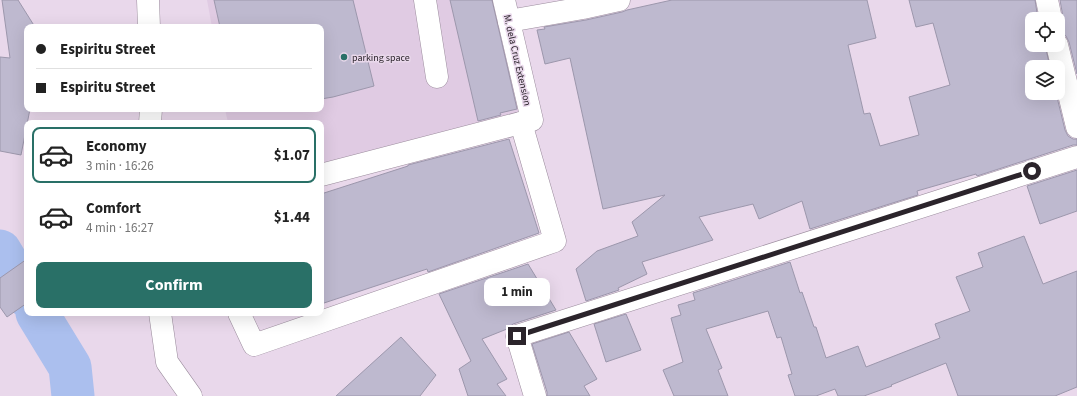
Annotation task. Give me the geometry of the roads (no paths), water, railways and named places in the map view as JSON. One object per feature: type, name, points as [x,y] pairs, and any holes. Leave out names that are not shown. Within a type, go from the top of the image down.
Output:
[{"type":"street","points":[[148,0],[149,24]]},
{"type":"street","points":[[425,0],[437,77]]},
{"type":"street","name":"M. dela Cruz Extension","points":[[240,316],[254,345],[555,240],[526,122],[504,0]]},
{"type":"street","points":[[509,21],[619,0]]},
{"type":"street","points":[[1047,0],[1050,12]]},
{"type":"street","points":[[1059,52],[1077,127]]},
{"type":"street","points":[[324,174],[526,122]]},
{"type":"street","points":[[535,396],[517,336],[1077,157]]},
{"type":"street","points":[[160,316],[168,362],[191,396]]},
{"type":"waterway","points":[[0,251],[24,291]]},
{"type":"waterway","points":[[39,316],[70,367],[73,396]]},
{"type":"place","name":"parking space","points":[[344,57]]}]
